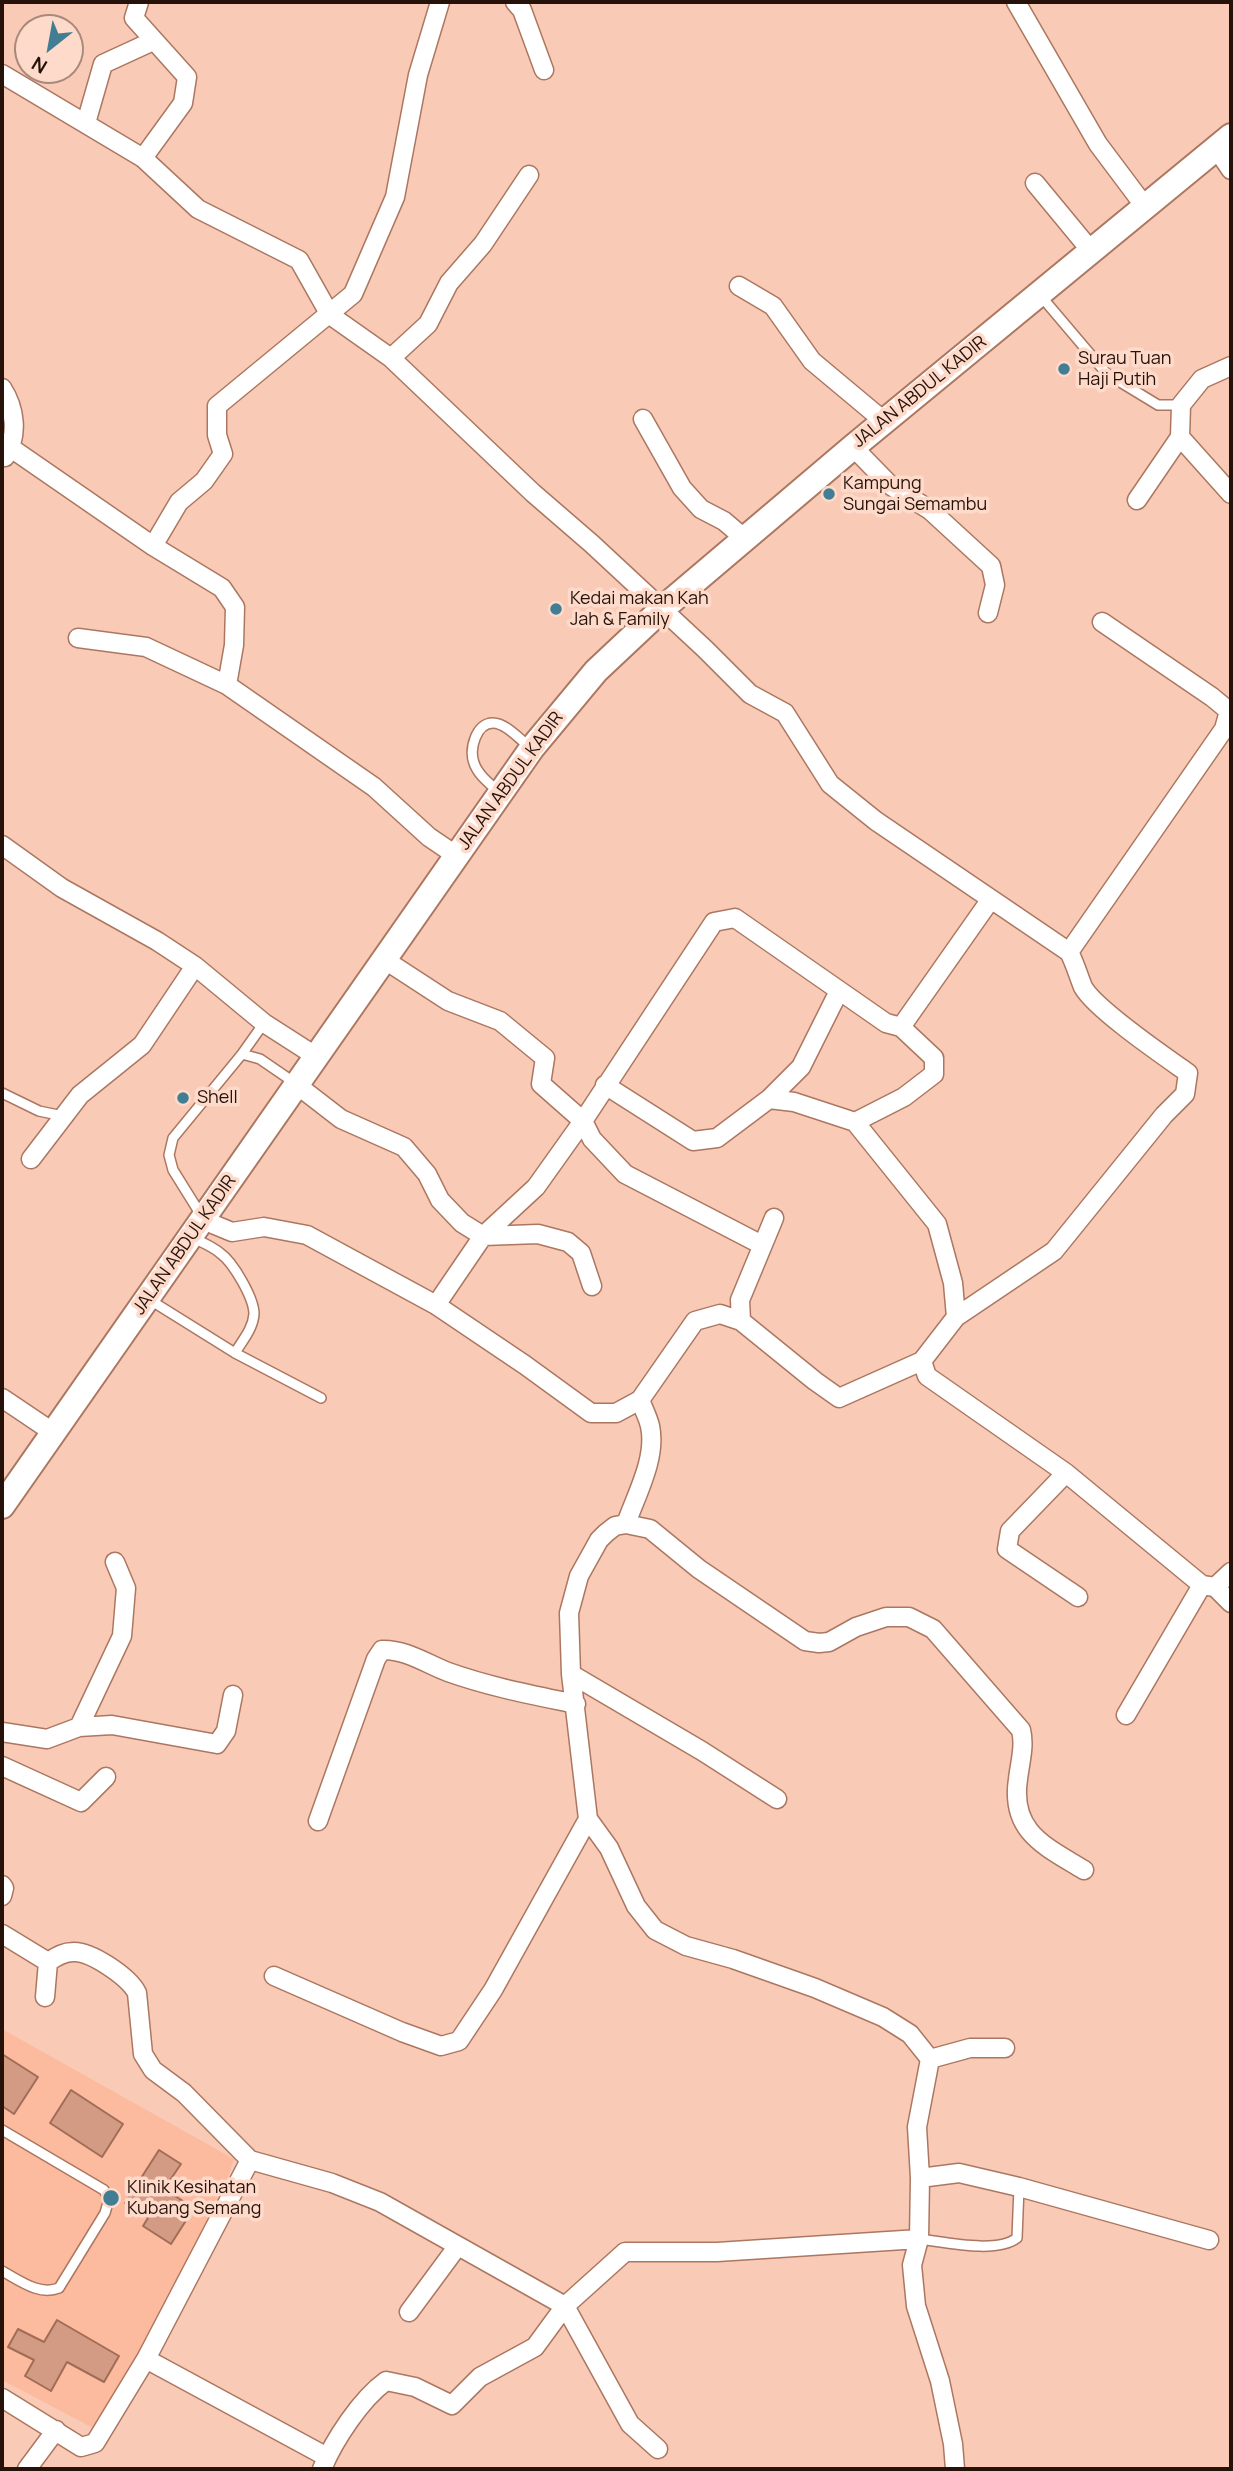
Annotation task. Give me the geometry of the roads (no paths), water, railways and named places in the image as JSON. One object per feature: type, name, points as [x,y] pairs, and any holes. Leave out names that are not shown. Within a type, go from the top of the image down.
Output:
[{"type":"main road","name":"JALAN ABDUL KADIR","points":[[2,1506],[532,748],[596,671],[744,538],[1224,142]]},
{"type":"street","points":[[139,2],[134,18],[187,77],[183,103],[143,158]]},
{"type":"street","points":[[153,546],[179,502],[204,481],[223,454],[217,435],[217,406],[353,294],[395,197],[418,75],[440,2]]},
{"type":"street","points":[[515,2],[522,10],[544,70]]},
{"type":"street","points":[[1016,2],[1098,144],[1146,208]]},
{"type":"street","points":[[86,123],[103,64],[153,41]]},
{"type":"street","points":[[2,74],[143,158],[198,209],[299,260],[330,315],[390,358],[750,694],[785,713],[830,784],[876,821],[1069,952],[1084,988],[1107,1012],[1188,1073],[1185,1094],[1164,1115],[1054,1251],[956,1317],[922,1360],[839,1398],[741,1321],[720,1314],[695,1321],[640,1400],[616,1413],[590,1413],[436,1305],[307,1235],[264,1227],[232,1231],[197,1228]]},
{"type":"street","points":[[1224,142],[1231,170]]},
{"type":"street","points":[[390,358],[428,324],[449,282],[483,243],[529,175]]},
{"type":"street","points":[[1035,183],[1092,252]]},
{"type":"street","points":[[739,286],[773,306],[812,361],[885,422]]},
{"type":"street","points":[[1137,500],[1180,437],[1181,405],[1202,379],[1231,366]]},
{"type":"street","points":[[2,388],[15,420],[5,454],[222,588],[235,607],[234,645],[227,685]]},
{"type":"street","points":[[643,419],[682,488],[701,509],[724,521],[744,538]]},
{"type":"street","points":[[1180,437],[1231,494]]},
{"type":"street","points":[[853,447],[890,485],[930,510],[991,566],[995,585],[988,613]]},
{"type":"street","points":[[1069,952],[1224,729],[1228,711],[1212,696],[1102,622]]},
{"type":"street","points":[[78,638],[146,647],[227,685],[374,787],[429,837],[457,856]]},
{"type":"street","points":[[2,845],[62,888],[195,965],[264,1023],[317,1056]]},
{"type":"street","points":[[901,1027],[991,899]]},
{"type":"street","points":[[436,1305],[483,1236],[536,1187],[583,1121],[714,922],[735,918],[886,1023],[901,1027],[934,1058],[934,1074],[904,1097],[855,1122]]},
{"type":"street","points":[[385,960],[449,1001],[500,1021],[545,1058],[541,1084],[583,1121],[592,1139],[625,1174],[762,1245]]},
{"type":"street","points":[[30,1159],[80,1095],[142,1045],[195,965]]},
{"type":"street","points":[[605,1085],[693,1141],[716,1138],[769,1100],[801,1067],[839,991]]},
{"type":"street","points":[[297,1085],[341,1119],[404,1147],[427,1174],[440,1200],[462,1223],[483,1236],[538,1234],[568,1242],[581,1253],[592,1286]]},
{"type":"street","points":[[769,1100],[794,1102],[855,1122],[937,1224],[953,1283],[956,1317]]},
{"type":"street","points":[[741,1321],[740,1300],[774,1218]]},
{"type":"street","points":[[922,1360],[927,1376],[1066,1473],[1231,1602]]},
{"type":"street","points":[[2,1398],[54,1433]]},
{"type":"street","points":[[626,1524],[646,1470],[650,1449],[650,1428],[640,1400]]},
{"type":"street","points":[[1066,1473],[1010,1531],[1007,1549],[1078,1597]]},
{"type":"street","points":[[954,2469],[953,2444],[940,2381],[916,2306],[912,2264],[919,2239],[917,2127],[930,2059],[911,2034],[883,2017],[815,1988],[733,1959],[686,1946],[655,1930],[636,1906],[609,1848],[588,1819],[572,1674],[569,1613],[579,1576],[599,1540],[615,1526],[626,1524],[650,1529],[699,1569],[805,1641],[830,1642],[856,1627],[886,1616],[909,1617],[933,1629],[1021,1730],[1023,1748],[1017,1791],[1023,1824],[1031,1835],[1084,1870]]},
{"type":"street","points":[[79,1727],[122,1636],[126,1588],[115,1562]]},
{"type":"street","points":[[1126,1715],[1209,1586],[1231,1572]]},
{"type":"street","points":[[318,1821],[376,1659],[382,1650],[394,1649],[448,1672],[510,1691],[576,1704]]},
{"type":"street","points":[[572,1674],[691,1744],[777,1799]]},
{"type":"street","points":[[2,1732],[47,1739],[79,1727],[112,1725],[217,1744],[226,1731],[233,1695]]},
{"type":"street","points":[[2,1766],[81,1802],[106,1777]]},
{"type":"street","points":[[274,1976],[402,2032],[441,2046],[459,2041],[493,1990],[588,1819]]},
{"type":"street","points":[[2,1885],[2,1896]]},
{"type":"street","points":[[2,1934],[48,1962]]},
{"type":"street","points":[[48,1962],[62,1953],[83,1953],[125,1977],[137,1993],[143,2054],[147,2063],[184,2093],[250,2160],[332,2183],[380,2202],[457,2248],[565,2306],[630,2424],[658,2449]]},
{"type":"street","points":[[45,1997],[48,1962]]},
{"type":"street","points":[[930,2059],[970,2048],[1005,2048]]},
{"type":"street","points":[[2,2398],[81,2447],[95,2443],[146,2359],[250,2160]]},
{"type":"street","points":[[920,2178],[959,2173],[1209,2240]]},
{"type":"street","points":[[146,2359],[324,2463],[370,2392],[386,2381],[415,2387],[452,2405],[480,2377],[535,2347],[565,2306],[625,2252],[717,2252],[919,2239]]},
{"type":"street","points":[[409,2312],[457,2248]]},
{"type":"street","points":[[26,2469],[56,2430]]},
{"type":"lane","points":[[1040,295],[1107,374],[1158,405],[1181,405]]},
{"type":"lane","points":[[500,793],[482,776],[474,762],[476,736],[483,727],[493,723],[504,726],[532,748]]},
{"type":"lane","points":[[235,1353],[250,1329],[254,1315],[252,1304],[243,1283],[222,1254],[197,1228],[169,1155],[173,1138],[264,1023]]},
{"type":"lane","points":[[242,1054],[260,1059],[297,1085]]},
{"type":"lane","points":[[2,1093],[39,1111],[63,1116]]},
{"type":"lane","points":[[148,1298],[193,1329],[321,1398]]},
{"type":"lane","points":[[2,2130],[104,2190],[109,2199],[104,2213],[59,2288],[39,2290],[2,2271]]},
{"type":"lane","points":[[919,2239],[984,2246],[1009,2244],[1017,2238],[1018,2187]]},
{"type":"place","name":"Surau Tuan Haji Putih","points":[[1064,369]]},
{"type":"place","name":"Kampung Sungai Semambu","points":[[829,494]]},
{"type":"place","name":"Kedai makan Kah Jah & Family","points":[[556,609]]},
{"type":"place","name":"Shell","points":[[183,1098]]},
{"type":"place","name":"Klinik Kesihatan Kubang Semang","points":[[111,2198]]}]
